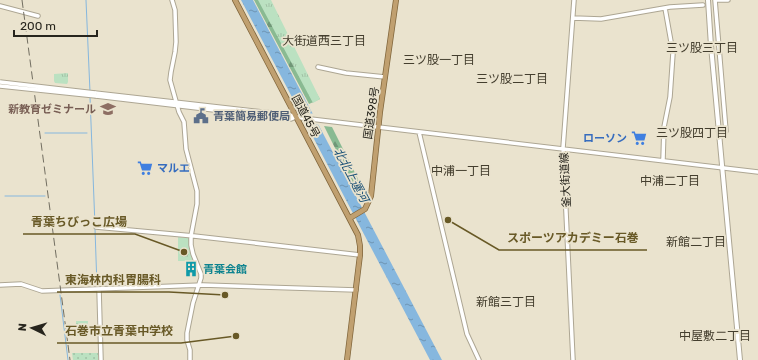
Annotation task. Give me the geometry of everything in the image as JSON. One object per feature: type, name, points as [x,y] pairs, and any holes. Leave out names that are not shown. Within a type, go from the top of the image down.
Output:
[{"type":"highway","name":"国道45号","points":[[235,0],[351,218],[359,241],[360,255],[347,360]]},
{"type":"highway","name":"国道398号","points":[[351,218],[365,209],[371,196],[378,127],[396,0]]},
{"type":"main road","points":[[708,0],[740,360]]},
{"type":"street","points":[[172,0],[175,10],[175,52],[170,76],[178,107],[184,122],[186,149],[197,191],[197,204],[191,236],[193,254],[201,274],[200,285],[193,303],[187,333],[190,360]]},
{"type":"street","name":"釜大街道線","points":[[573,360],[563,148],[574,0]]},
{"type":"street","points":[[726,131],[715,0],[728,0]]},
{"type":"street","points":[[0,6],[38,16]]},
{"type":"street","points":[[573,18],[601,19],[665,8],[703,6]]},
{"type":"street","points":[[663,160],[664,126],[670,97],[672,53],[665,8]]},
{"type":"street","points":[[318,67],[346,73],[386,77]]},
{"type":"street","points":[[0,82],[178,107],[291,119],[298,118],[322,120],[758,172]]},
{"type":"street","points":[[0,86],[177,102],[290,115],[298,118]]},
{"type":"street","points":[[419,132],[466,334],[479,360]]},
{"type":"street","points":[[96,227],[360,255]]},
{"type":"street","points":[[0,285],[22,284],[42,291],[200,285],[356,290]]},
{"type":"street","points":[[99,289],[101,360]]},
{"type":"green space","points":[[254,0],[259,0],[320,99],[309,104]]},
{"type":"green space","points":[[258,0],[271,0],[320,99],[313,103]]},
{"type":"green space","points":[[68,73],[67,84],[55,83],[54,74]]},
{"type":"green space","points":[[324,126],[332,127],[365,193],[362,202]]},
{"type":"green space","points":[[178,237],[189,238],[189,249],[193,261],[178,261]]},
{"type":"green space","points":[[76,321],[88,321],[87,336],[76,336]]},
{"type":"green space","points":[[72,353],[98,353],[98,360],[73,360]]},
{"type":"water","points":[[241,0],[253,0],[442,360],[430,360]]},
{"type":"pier","points":[[298,112],[316,114],[321,125],[310,124],[306,128]]},
{"type":"waterway","points":[[86,0],[90,92]]},
{"type":"waterway","points":[[90,97],[95,226]]},
{"type":"waterway","points":[[45,133],[87,133]]},
{"type":"waterway","points":[[5,196],[45,196]]},
{"type":"waterway","points":[[95,229],[97,286]]},
{"type":"waterway","points":[[60,295],[68,360]]},
{"type":"railway","points":[[22,0],[70,360]]},
{"type":"place","name":"新教育ゼミナール","points":[[108,109]]},
{"type":"place","name":"青葉簡易郵便局","points":[[201,116]]},
{"type":"place","name":"ローソン","points":[[639,138]]},
{"type":"place","name":"マルエ","points":[[145,168]]},
{"type":"place","name":"スポーツアカデミー石巻","points":[[448,220]]},
{"type":"place","name":"青葉ちびっこ広場","points":[[184,252]]},
{"type":"place","name":"青葉会館","points":[[191,269]]},
{"type":"place","name":"東海林内科胃腸科","points":[[225,295]]},
{"type":"place","name":"石巻市立青葉中学校","points":[[236,336]]},
{"type":"district","name":"大街道西三丁目","points":[[324,41]]},
{"type":"district","name":"三ツ股三丁目","points":[[702,48]]},
{"type":"district","name":"三ツ股一丁目","points":[[439,60]]},
{"type":"district","name":"三ツ股二丁目","points":[[512,79]]},
{"type":"district","name":"三ツ股四丁目","points":[[692,133]]},
{"type":"district","name":"中浦一丁目","points":[[461,171]]},
{"type":"district","name":"中浦二丁目","points":[[670,181]]},
{"type":"district","name":"新館二丁目","points":[[696,242]]},
{"type":"district","name":"新館三丁目","points":[[506,302]]},
{"type":"district","name":"中屋敷二丁目","points":[[715,336]]},
{"type":"water label","name":"北北上運河","points":[[351,175]]}]
